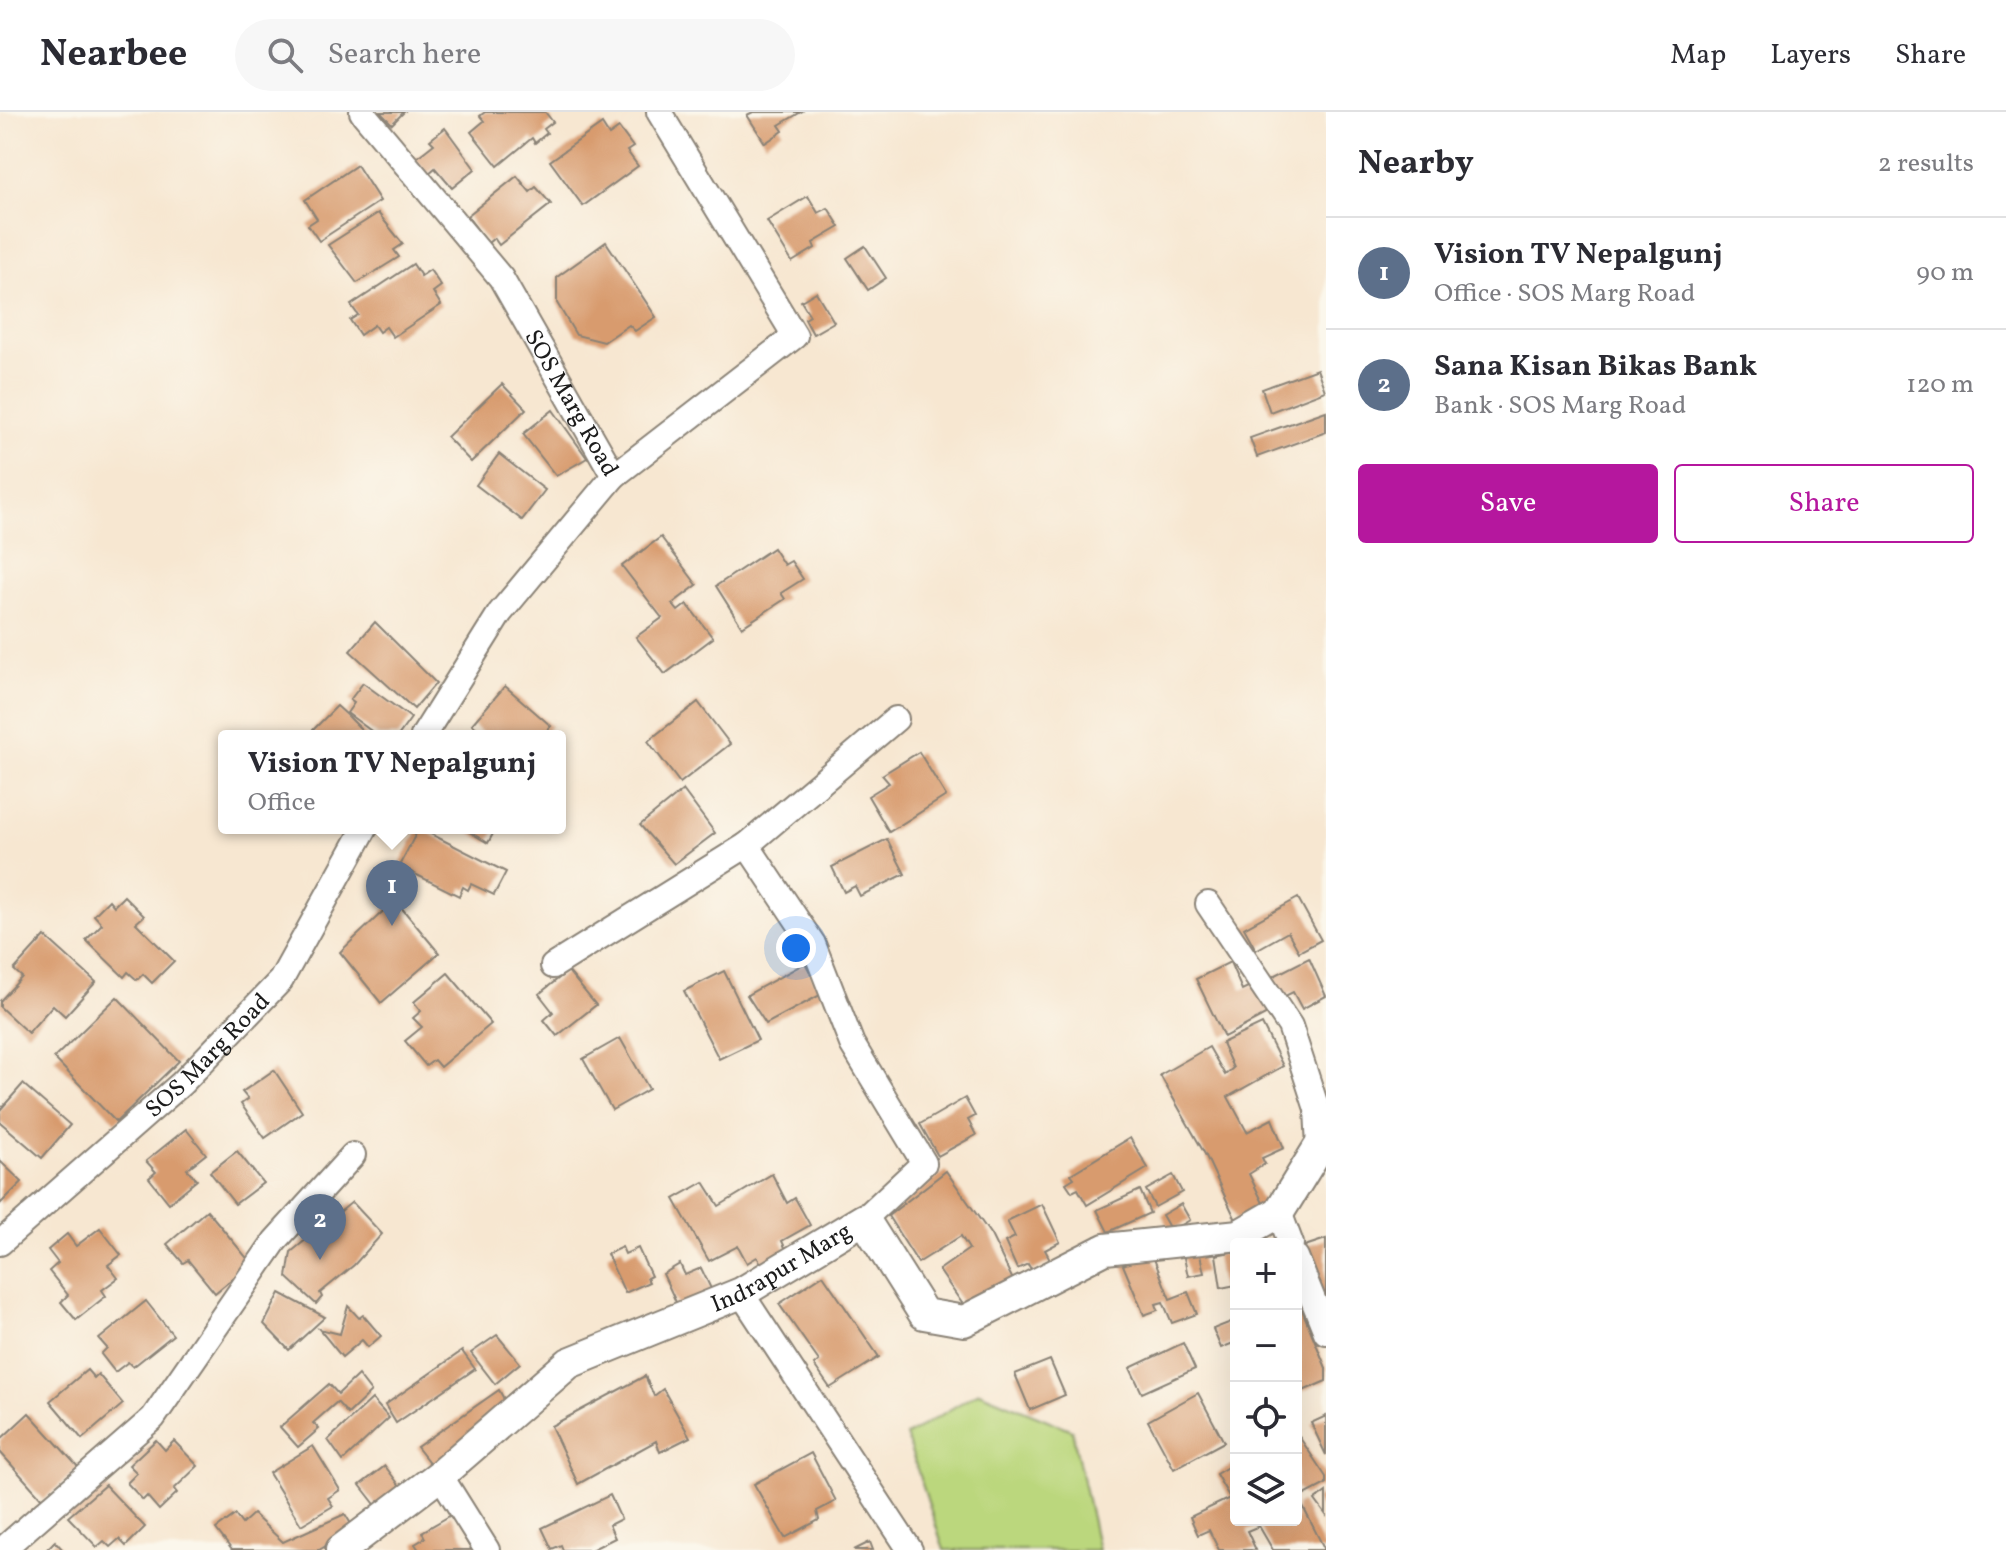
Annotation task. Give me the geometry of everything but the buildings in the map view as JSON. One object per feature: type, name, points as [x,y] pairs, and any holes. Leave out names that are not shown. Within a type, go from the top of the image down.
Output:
[{"type":"street","name":"SOS Marg Road","points":[[362,112],[501,278],[614,476],[500,613],[427,730]]},
{"type":"street","points":[[614,476],[795,336],[659,112]]},
{"type":"street","points":[[553,966],[747,845],[896,719]]},
{"type":"street","name":"SOS Marg Road","points":[[0,1243],[182,1083],[281,980],[362,834]]},
{"type":"street","points":[[747,845],[813,944],[852,1044],[924,1163],[864,1219]]},
{"type":"street","points":[[1208,904],[1290,1026],[1317,1109],[1322,1145]]},
{"type":"street","name":"Indrapur Marg","points":[[341,1550],[440,1475],[569,1363],[741,1293],[864,1219],[924,1314],[964,1321],[1105,1249],[1239,1235],[1279,1212],[1322,1145]]},
{"type":"street","points":[[2,1550],[153,1418],[275,1241],[353,1155]]},
{"type":"street","points":[[1279,1212],[1289,1238]]},
{"type":"street","points":[[1302,1272],[1326,1332]]},
{"type":"street","points":[[741,1293],[910,1550]]},
{"type":"street","points":[[440,1475],[487,1550]]},
{"type":"green space","points":[[979,1392],[1072,1430],[1098,1550],[944,1550],[906,1436]]},
{"type":"place","name":"Vision TV Nepalgunj","points":[[392,926]]},
{"type":"place","name":"Sana Kisan Bikas Bank","points":[[320,1260]]}]
